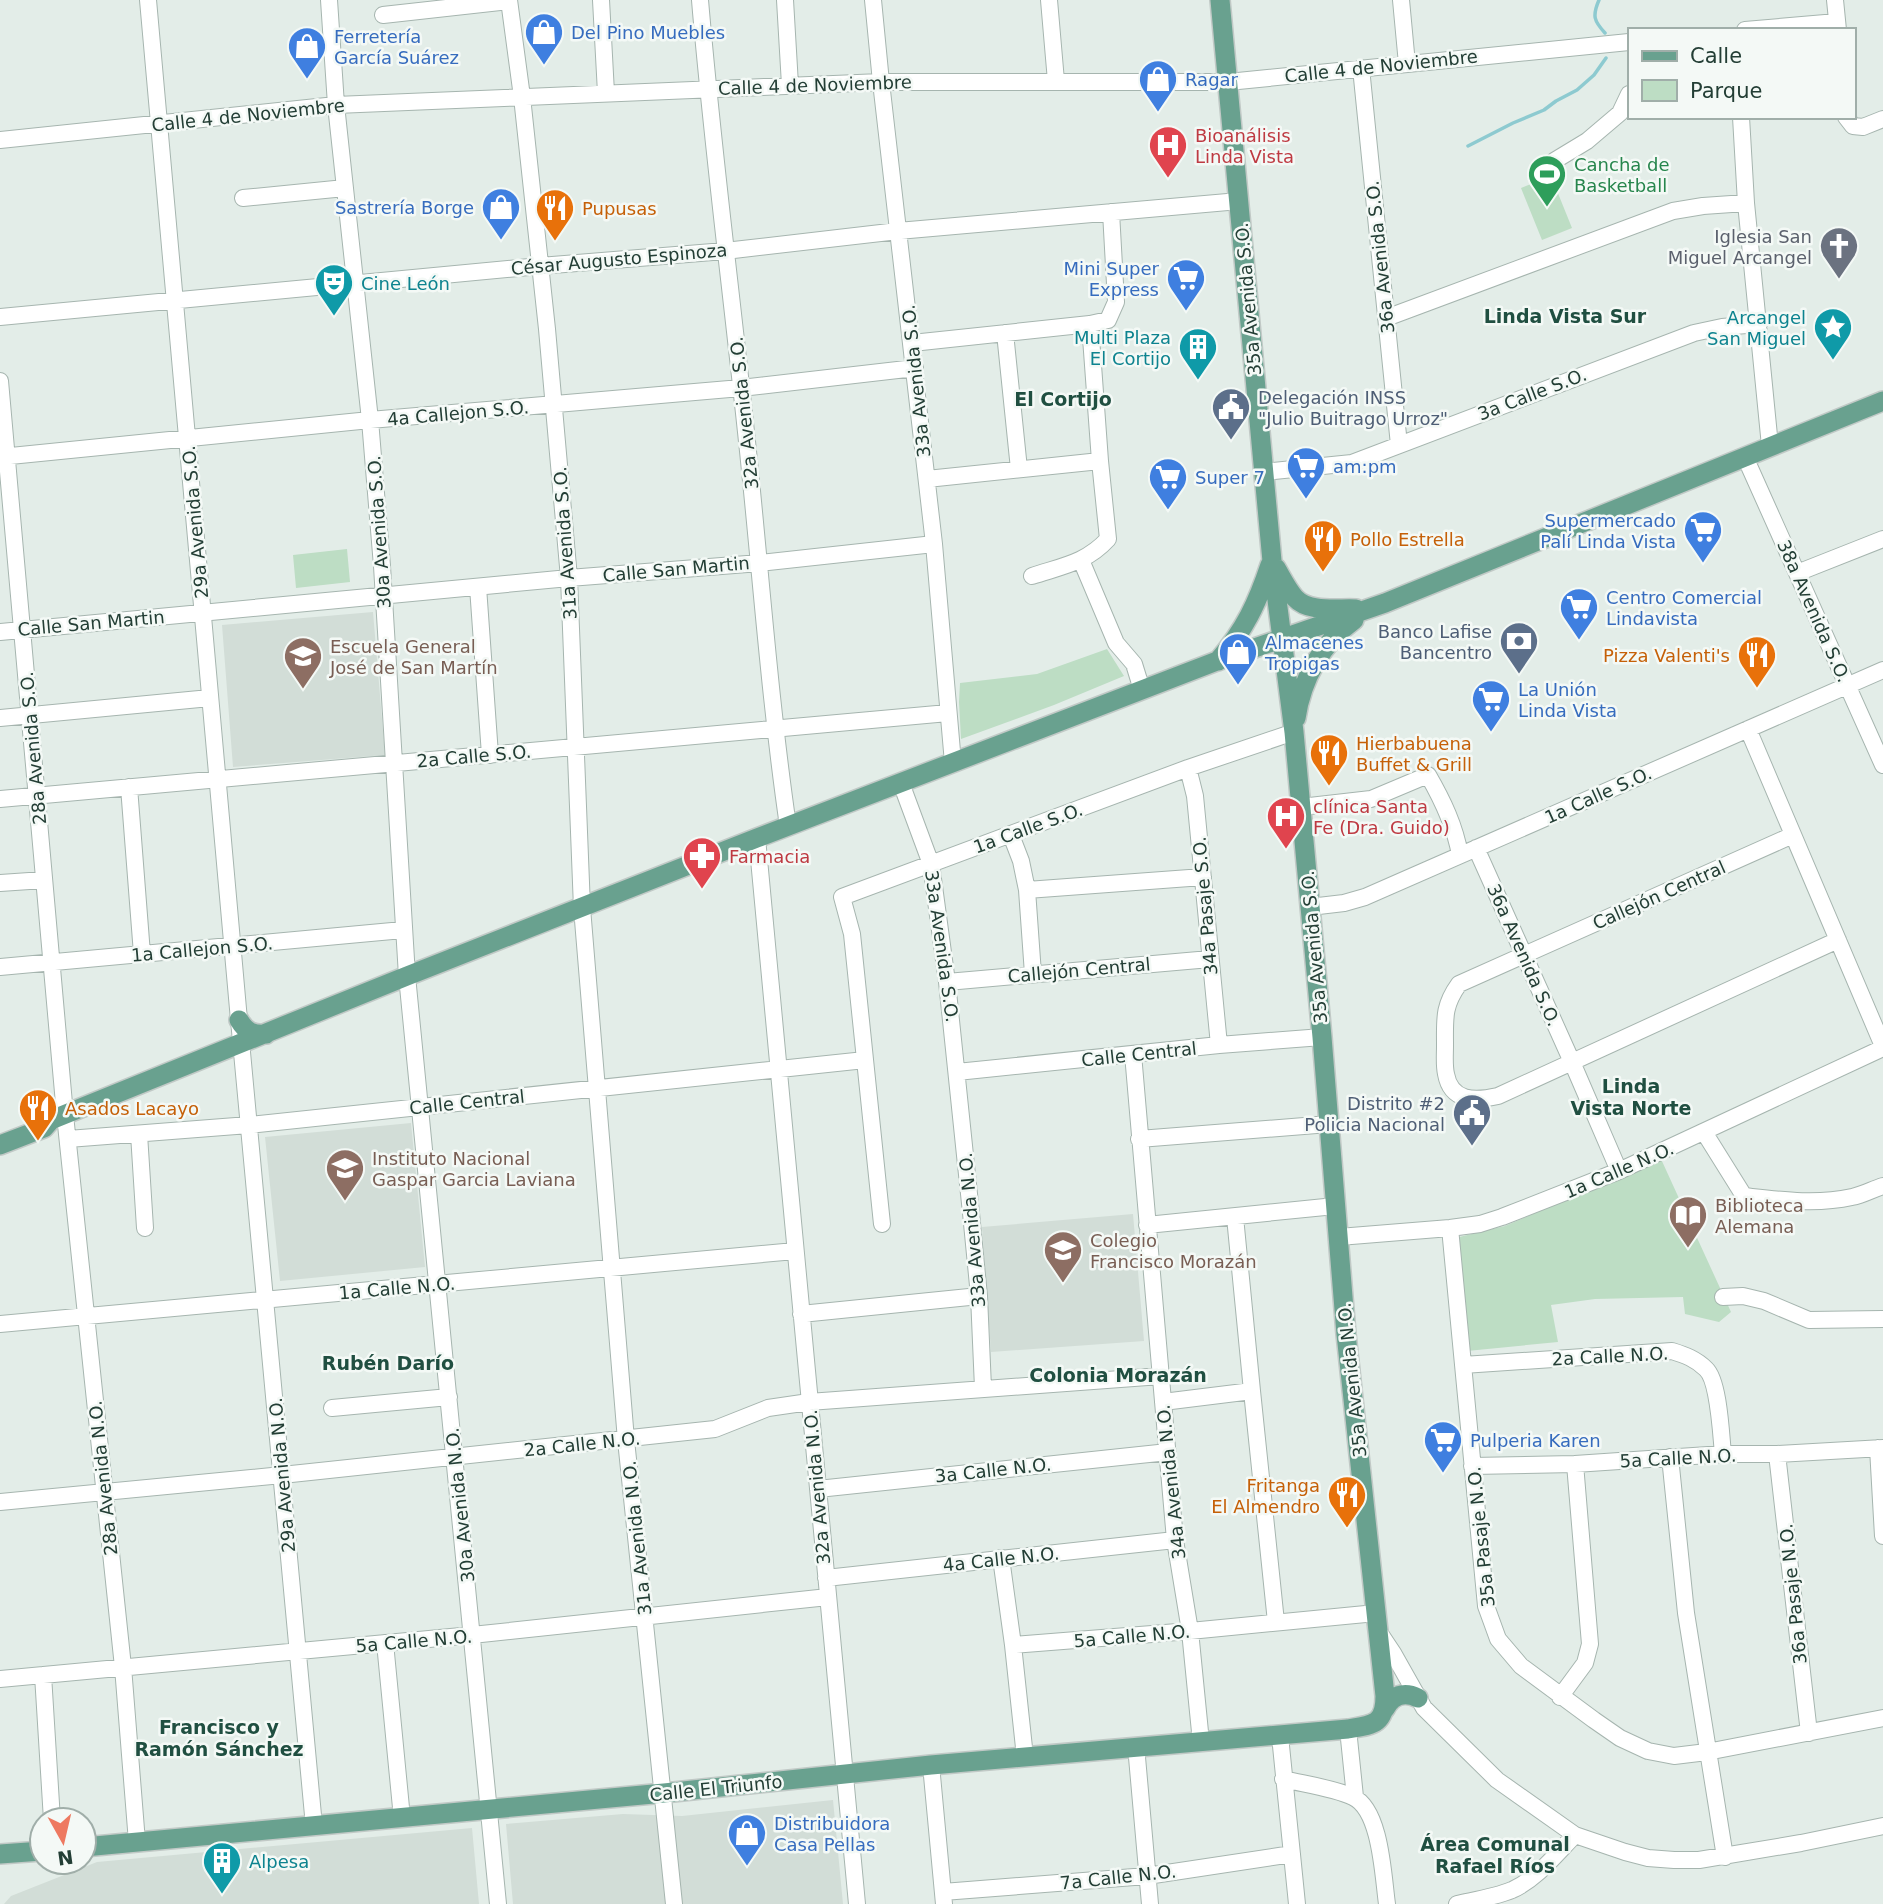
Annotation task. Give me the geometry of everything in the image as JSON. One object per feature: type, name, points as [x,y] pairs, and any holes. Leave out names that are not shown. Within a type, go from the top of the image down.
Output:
[{"type":"main road","name":"35a Avenida S.O.","points":[[1220,0],[1281,639]]},
{"type":"main road","points":[[0,1145],[44,1128],[58,1118],[407,976],[1142,690],[1367,610],[1883,401]]},
{"type":"main road","points":[[1272,561],[1293,596],[1301,603],[1312,607],[1367,610]]},
{"type":"main road","points":[[1217,662],[1244,627],[1256,606],[1272,561]]},
{"type":"main road","points":[[1294,732],[1298,706],[1307,679],[1320,654],[1338,631],[1367,610]]},
{"type":"main road","points":[[1281,639],[1294,732]]},
{"type":"main road","name":"35a Avenida S.O.","points":[[1294,732],[1322,1037]]},
{"type":"main road","points":[[239,1020],[247,1031],[266,1034]]},
{"type":"main road","name":"35a Avenida N.O.","points":[[1322,1037],[1346,1334],[1377,1622],[1382,1715]]},
{"type":"main road","points":[[0,1132],[40,1117],[58,1118]]},
{"type":"main road","name":"Calle El Triunfo","points":[[98,1846],[664,1793],[931,1765],[1348,1729],[1370,1726],[1382,1715],[1392,1699],[1399,1695],[1407,1694],[1418,1698]]},
{"type":"main road","points":[[0,1854],[28,1852]]},
{"type":"street","name":"29a Avenida S.O.","points":[[148,0],[248,1125]]},
{"type":"street","name":"30a Avenida S.O.","points":[[329,0],[335,105],[370,421],[384,596],[403,930],[420,1107]]},
{"type":"street","points":[[383,15],[509,0]]},
{"type":"street","name":"31a Avenida S.O.","points":[[509,0],[548,329],[569,578],[582,908],[597,1089]]},
{"type":"street","points":[[601,0],[606,93]]},
{"type":"street","name":"32a Avenida S.O.","points":[[700,0],[707,89],[788,826]]},
{"type":"street","points":[[785,0],[790,85]]},
{"type":"street","name":"33a Avenida S.O.","points":[[873,0],[934,544],[953,763]]},
{"type":"street","points":[[1049,0],[1056,81]]},
{"type":"street","points":[[1401,0],[1407,64]]},
{"type":"street","points":[[1791,28],[1837,26],[1835,0]]},
{"type":"street","name":"Calle 4 de Noviembre","points":[[0,140],[335,105],[881,82],[1228,82],[1628,42]]},
{"type":"street","name":"36a Avenida S.O.","points":[[1361,68],[1399,445]]},
{"type":"street","points":[[1554,161],[1587,141],[1620,113],[1628,96]]},
{"type":"street","points":[[1741,119],[1746,203],[1770,446]]},
{"type":"street","points":[[1850,121],[1863,127],[1883,119]]},
{"type":"street","points":[[243,198],[345,188]]},
{"type":"street","name":"César Augusto Espinoza","points":[[0,317],[1238,201]]},
{"type":"street","points":[[1386,318],[1673,211],[1746,203]]},
{"type":"street","points":[[912,343],[1108,320],[1116,302],[1111,212]]},
{"type":"street","points":[[1032,576],[1081,560],[1097,551],[1108,539],[1090,324]]},
{"type":"street","name":"3a Calle S.O.","points":[[1264,472],[1352,463],[1694,333],[1722,327],[1759,324]]},
{"type":"street","points":[[1005,333],[1019,469]]},
{"type":"street","name":"4a Callejon S.O.","points":[[3,456],[741,388],[915,368]]},
{"type":"street","name":"28a Avenida S.O.","points":[[0,381],[3,456],[22,630],[52,962],[58,1118]]},
{"type":"street","name":"38a Avenida S.O.","points":[[1745,457],[1883,765]]},
{"type":"street","points":[[927,478],[1100,461]]},
{"type":"street","points":[[1797,573],[1883,539]]},
{"type":"street","name":"Calle San Martin","points":[[0,632],[569,578],[760,563],[934,544]]},
{"type":"street","points":[[1081,560],[1116,643],[1133,664],[1142,690]]},
{"type":"street","points":[[478,587],[490,755]]},
{"type":"street","name":"1a Calle S.O.","points":[[1310,907],[1344,903],[1365,897],[1883,670]]},
{"type":"street","points":[[0,718],[210,698]]},
{"type":"street","name":"2a Calle S.O.","points":[[0,799],[948,713]]},
{"type":"street","points":[[1748,729],[1883,1047]]},
{"type":"street","name":"1a Calle S.O.","points":[[865,1060],[852,934],[842,897],[1188,768],[1294,732]]},
{"type":"street","name":"34a Pasaje S.O.","points":[[1188,768],[1195,796],[1219,1045]]},
{"type":"street","name":"36a Avenida S.O.","points":[[1301,807],[1371,799],[1428,775],[1524,955],[1619,1171]]},
{"type":"street","name":"33a Avenida S.O.","points":[[901,783],[931,864],[957,1072]]},
{"type":"street","points":[[130,787],[142,954]]},
{"type":"street","points":[[1010,835],[1021,861],[1027,890],[1033,974]]},
{"type":"street","name":"Callejón Central","points":[[1524,955],[1793,835]]},
{"type":"street","points":[[757,838],[778,1070]]},
{"type":"street","points":[[1027,890],[1203,877]]},
{"type":"street","points":[[0,883],[44,880]]},
{"type":"street","name":"1a Callejon S.O.","points":[[0,967],[403,930]]},
{"type":"street","points":[[1524,955],[1459,984],[1450,996],[1445,1014],[1446,1073],[1451,1087],[1466,1098],[1479,1100],[1498,1096],[1838,940]]},
{"type":"street","name":"Callejón Central","points":[[947,982],[1210,959]]},
{"type":"street","name":"Calle Central","points":[[957,1072],[1322,1037]]},
{"type":"street","name":"1a Calle N.O.","points":[[1339,1237],[1450,1228],[1480,1224],[1502,1217],[1619,1171],[1883,1047]]},
{"type":"street","name":"34a Avenida N.O.","points":[[1133,1055],[1175,1540],[1190,1631],[1201,1742]]},
{"type":"street","points":[[865,1060],[882,1224]]},
{"type":"street","name":"Calle Central","points":[[68,1139],[248,1125],[865,1060]]},
{"type":"street","name":"32a Avenida N.O.","points":[[778,1070],[857,1904]]},
{"type":"street","name":"33a Avenida N.O.","points":[[957,1072],[979,1296],[984,1388]]},
{"type":"street","name":"31a Avenida N.O.","points":[[597,1089],[626,1440],[674,1904]]},
{"type":"street","name":"30a Avenida N.O.","points":[[420,1107],[498,1904]]},
{"type":"street","name":"28a Avenida N.O.","points":[[58,1118],[68,1139],[123,1667],[137,1842]]},
{"type":"street","points":[[1139,1139],[1329,1124]]},
{"type":"street","name":"29a Avenida N.O.","points":[[248,1125],[314,1826]]},
{"type":"street","points":[[1704,1132],[1744,1196],[1783,1201],[1822,1201],[1854,1196],[1883,1186]]},
{"type":"street","points":[[139,1134],[145,1228]]},
{"type":"street","points":[[1147,1225],[1335,1206]]},
{"type":"street","points":[[1236,1217],[1276,1622]]},
{"type":"street","name":"35a Pasaje N.O.","points":[[1450,1228],[1486,1606],[1498,1639],[1521,1666],[1560,1697],[1620,1738],[1648,1751],[1674,1756],[1883,1718]]},
{"type":"street","name":"1a Calle N.O.","points":[[0,1324],[795,1251]]},
{"type":"street","points":[[801,1314],[979,1296]]},
{"type":"street","points":[[1723,1297],[1743,1296],[1764,1301],[1809,1320],[1883,1319]]},
{"type":"street","name":"2a Calle N.O.","points":[[1463,1365],[1672,1351],[1692,1357],[1709,1371],[1716,1392],[1723,1454]]},
{"type":"street","name":"2a Calle N.O.","points":[[0,1502],[715,1429],[768,1409],[809,1402],[1161,1376]]},
{"type":"street","points":[[1163,1402],[1252,1391]]},
{"type":"street","points":[[332,1409],[449,1397]]},
{"type":"street","points":[[1880,1448],[1883,1536]]},
{"type":"street","name":"5a Calle N.O.","points":[[1472,1466],[1575,1464],[1723,1454],[1880,1448]]},
{"type":"street","name":"3a Calle N.O.","points":[[818,1489],[1168,1452]]},
{"type":"street","name":"36a Pasaje N.O.","points":[[1777,1454],[1809,1733]]},
{"type":"street","points":[[1670,1457],[1686,1613],[1725,1857]]},
{"type":"street","points":[[1560,1697],[1585,1663],[1590,1644],[1575,1464]]},
{"type":"street","name":"4a Calle N.O.","points":[[826,1578],[1175,1540]]},
{"type":"street","points":[[1001,1558],[1025,1757]]},
{"type":"street","name":"5a Calle N.O.","points":[[0,1679],[472,1635],[828,1597]]},
{"type":"street","name":"5a Calle N.O.","points":[[1013,1645],[1276,1622],[1377,1622]]},
{"type":"street","points":[[1377,1622],[1423,1708],[1497,1780],[1575,1835],[1648,1858],[1674,1860],[1725,1857],[1883,1826]]},
{"type":"street","points":[[385,1643],[402,1818]]},
{"type":"street","points":[[43,1675],[51,1806]]},
{"type":"street","points":[[1348,1729],[1355,1797]]},
{"type":"street","points":[[1280,1736],[1297,1904]]},
{"type":"street","points":[[1136,1746],[1150,1904]]},
{"type":"street","points":[[931,1765],[944,1898]]},
{"type":"street","points":[[1283,1779],[1355,1797],[1367,1811],[1376,1830],[1387,1904]]},
{"type":"street","points":[[1457,1904],[1512,1890],[1537,1872],[1575,1835]]},
{"type":"street","name":"7a Calle N.O.","points":[[944,1898],[1147,1876],[1292,1854]]},
{"type":"shaded area","name":"Escuela General José de San Martín","points":[[373,612],[385,755],[233,767],[222,625]]},
{"type":"shaded area","name":"Instituto Nacional Gaspar Garcia Laviana","points":[[411,1123],[425,1267],[280,1281],[265,1137]]},
{"type":"shaded area","name":"Colegio Francisco Morazán","points":[[1133,1214],[1144,1341],[991,1352],[982,1227]]},
{"type":"shaded area","points":[[833,1800],[843,1904],[513,1904],[506,1824],[623,1814],[682,1816]]},
{"type":"shaded area","name":"Alpesa","points":[[472,1828],[479,1904],[4,1904],[11,1896],[62,1876],[98,1876],[98,1862]]},
{"type":"green space","name":"Cancha de Basketball","points":[[1551,176],[1572,228],[1542,240],[1521,188]]},
{"type":"green space","points":[[347,549],[350,582],[296,588],[293,555]]},
{"type":"green space","points":[[1107,649],[1124,676],[961,739],[960,683],[1037,674]]},
{"type":"green space","points":[[1661,1159],[1731,1312],[1719,1322],[1685,1314],[1683,1297],[1595,1299],[1551,1305],[1558,1342],[1467,1351],[1455,1238],[1505,1226]]},
{"type":"waterway","points":[[1599,0],[1595,18],[1605,33]]},
{"type":"waterway","points":[[1468,146],[1544,110],[1577,90],[1594,75],[1606,58]]},
{"type":"place","name":"Del Pino Muebles","points":[[544,66]]},
{"type":"place","name":"Ferretería García Suárez","points":[[307,80]]},
{"type":"place","name":"Ragar","points":[[1158,113]]},
{"type":"place","name":"Bioanálisis Linda Vista","points":[[1168,179]]},
{"type":"place","name":"Cancha de Basketball","points":[[1547,208]]},
{"type":"place","name":"Sastrería Borge","points":[[501,241]]},
{"type":"place","name":"Pupusas","points":[[555,242]]},
{"type":"place","name":"Iglesia San Miguel Arcangel","points":[[1839,280]]},
{"type":"place","name":"Mini Super Express","points":[[1186,312]]},
{"type":"place","name":"Cine León","points":[[334,317]]},
{"type":"place","name":"Arcangel San Miguel","points":[[1833,361]]},
{"type":"place","name":"Multi Plaza El Cortijo","points":[[1198,381]]},
{"type":"place","name":"Delegación INSS \"Julio Buitrago Urroz\"","points":[[1231,441]]},
{"type":"place","name":"am:pm","points":[[1306,500]]},
{"type":"place","name":"Super 7","points":[[1168,511]]},
{"type":"place","name":"Supermercado Palí Linda Vista","points":[[1703,564]]},
{"type":"place","name":"Pollo Estrella","points":[[1323,573]]},
{"type":"place","name":"Centro Comercial Lindavista","points":[[1579,641]]},
{"type":"place","name":"Banco Lafise Bancentro","points":[[1519,675]]},
{"type":"place","name":"Almacenes Tropigas","points":[[1238,686]]},
{"type":"place","name":"Pizza Valenti's","points":[[1757,689]]},
{"type":"place","name":"Escuela General José de San Martín","points":[[303,690]]},
{"type":"place","name":"La Unión Linda Vista","points":[[1491,733]]},
{"type":"place","name":"Hierbabuena Buffet & Grill","points":[[1329,787]]},
{"type":"place","name":"clínica Santa Fe (Dra. Guido)","points":[[1286,850]]},
{"type":"place","name":"Farmacia","points":[[702,890]]},
{"type":"place","name":"Asados Lacayo","points":[[38,1142]]},
{"type":"place","name":"Distrito #2 Policia Nacional","points":[[1472,1147]]},
{"type":"place","name":"Instituto Nacional Gaspar Garcia Laviana","points":[[345,1202]]},
{"type":"place","name":"Biblioteca Alemana","points":[[1688,1249]]},
{"type":"place","name":"Colegio Francisco Morazán","points":[[1063,1284]]},
{"type":"place","name":"Pulperia Karen","points":[[1443,1474]]},
{"type":"place","name":"Fritanga El Almendro","points":[[1347,1529]]},
{"type":"place","name":"Distribuidora Casa Pellas","points":[[747,1867]]},
{"type":"place","name":"Alpesa","points":[[222,1895]]},
{"type":"district","name":"Linda Vista Sur","points":[[1565,316]]},
{"type":"district","name":"El Cortijo","points":[[1063,399]]},
{"type":"district","name":"Linda Vista Norte","points":[[1631,1097]]},
{"type":"district","name":"Rubén Darío","points":[[388,1363]]},
{"type":"district","name":"Colonia Morazán","points":[[1118,1375]]},
{"type":"district","name":"Francisco y Ramón Sánchez","points":[[219,1738]]},
{"type":"district","name":"Área Comunal Rafael Ríos","points":[[1495,1855]]}]
